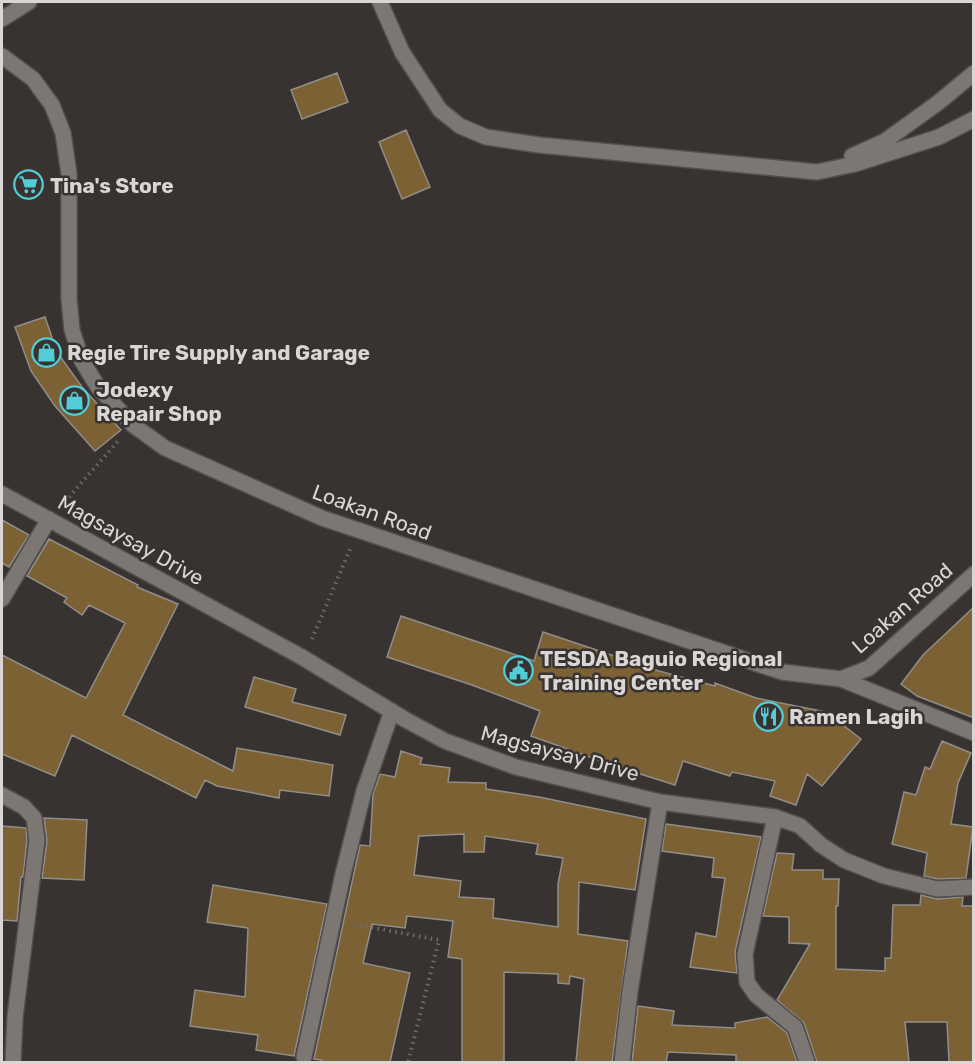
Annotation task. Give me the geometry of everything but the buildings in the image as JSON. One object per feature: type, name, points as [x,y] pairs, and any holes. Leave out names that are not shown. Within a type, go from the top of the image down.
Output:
[{"type":"street","points":[[2,19],[29,2]]},
{"type":"street","points":[[380,2],[402,52],[440,110],[460,126],[486,137],[539,145],[817,172],[855,164],[939,137],[974,119]]},
{"type":"street","name":"Loakan Road","points":[[2,56],[33,79],[52,105],[63,133],[69,174],[69,299],[72,330],[82,361],[98,387],[133,425],[165,448],[322,518],[782,672],[841,679],[869,668],[974,574]]},
{"type":"street","points":[[817,172],[885,141],[974,73]]},
{"type":"street","name":"Magsaysay Drive","points":[[2,494],[300,656],[445,741],[516,767],[660,802],[775,817],[800,826],[821,845],[844,860],[884,876],[937,889],[974,887]]},
{"type":"street","points":[[2,598],[49,519]]},
{"type":"street","points":[[841,679],[974,733]]},
{"type":"street","points":[[304,1057],[332,920],[364,791],[392,711]]},
{"type":"street","points":[[2,795],[24,807],[34,819],[37,840],[15,1017],[13,1062]]},
{"type":"street","points":[[622,1062],[630,991],[660,802]]},
{"type":"street","points":[[775,817],[745,954],[747,982],[756,995],[795,1027],[807,1062]]},
{"type":"path","points":[[49,519],[133,425]]},
{"type":"path","points":[[309,645],[353,540]]},
{"type":"path","points":[[332,920],[439,939],[408,1062]]},
{"type":"place","name":"Tina's Store","points":[[29,185]]},
{"type":"place","name":"Regie Tire Supply and Garage","points":[[46,352]]},
{"type":"place","name":"Jodexy Repair Shop","points":[[75,401]]},
{"type":"place","name":"TESDA Baguio Regional Training Center","points":[[519,670]]},
{"type":"place","name":"Ramen Lagih","points":[[768,716]]}]
